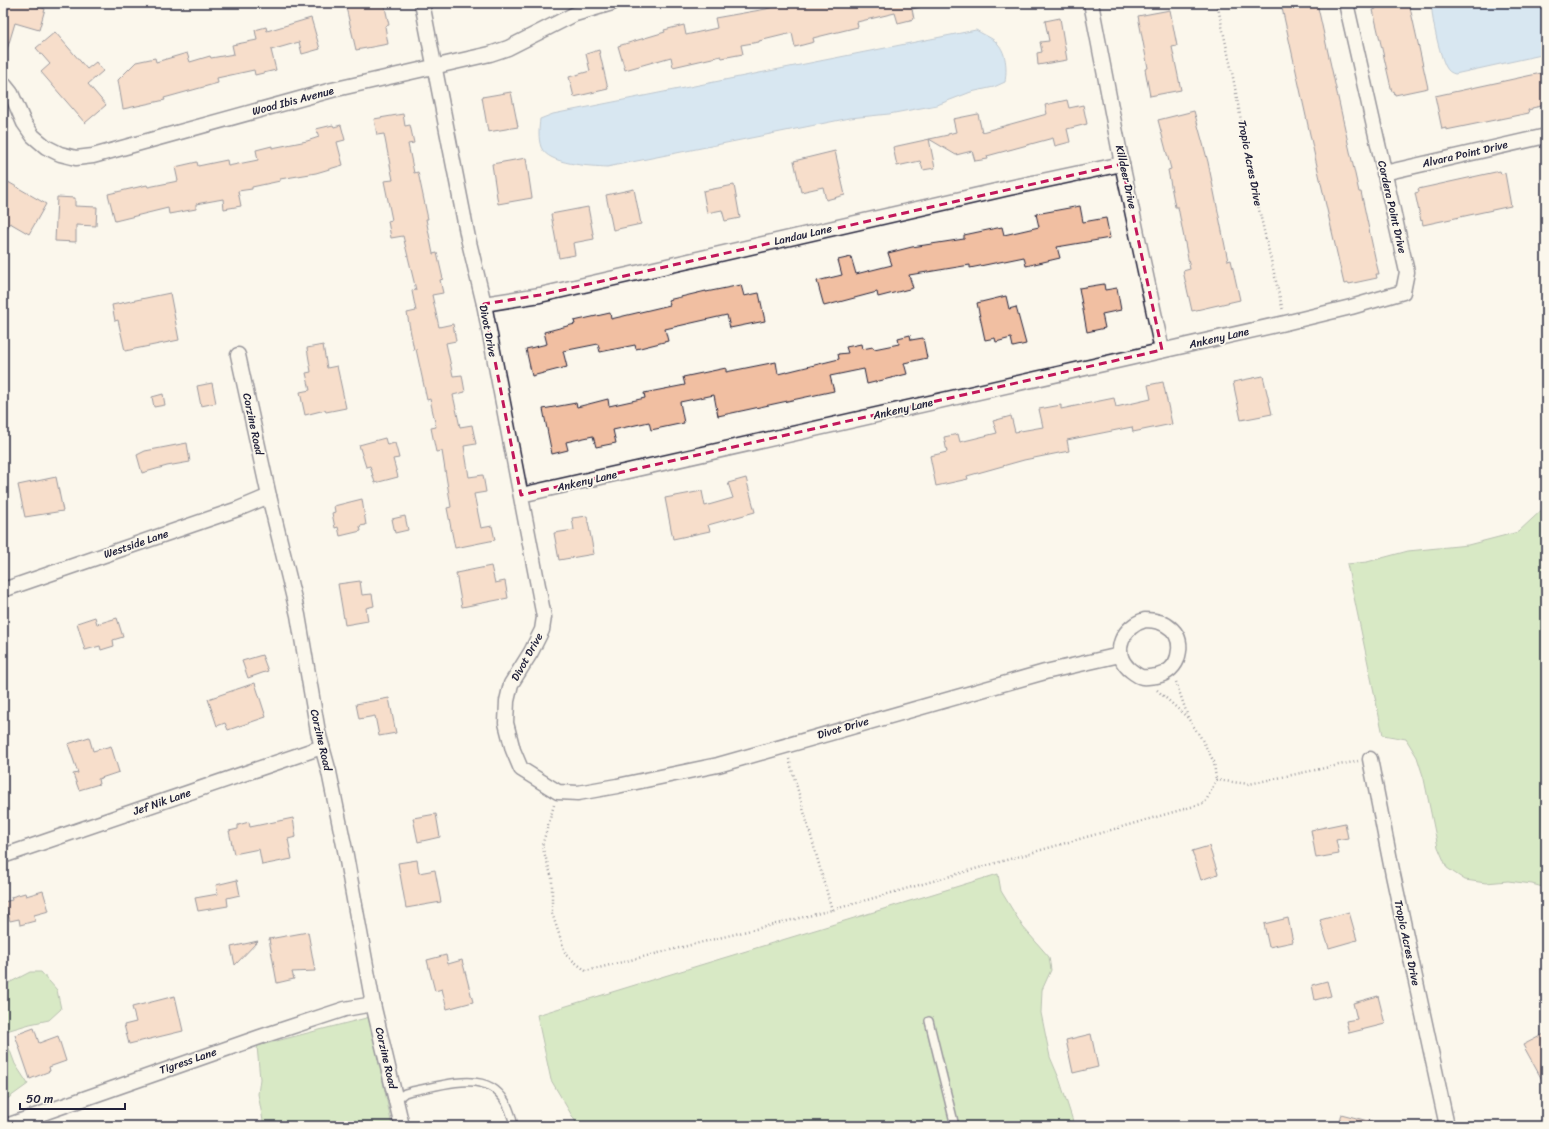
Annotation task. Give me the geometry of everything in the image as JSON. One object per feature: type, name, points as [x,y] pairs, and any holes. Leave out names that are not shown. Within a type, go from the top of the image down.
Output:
[{"type":"street","name":"Divot Drive","points":[[422,3],[468,238],[484,304],[503,410],[544,617],[542,630],[531,652],[511,684],[507,701],[506,723],[513,750],[521,769],[558,792],[578,793],[617,786],[718,765],[1045,672],[1120,655]]},
{"type":"street","name":"Wood Ibis Avenue","points":[[3,82],[11,92],[24,123],[33,136],[53,150],[76,158],[93,156],[332,90],[490,54],[508,48],[560,21],[593,8],[612,3]]},
{"type":"street","name":"Killdeer Drive","points":[[1091,3],[1122,164],[1162,350]]},
{"type":"street","name":"Cordera Point Drive","points":[[1285,323],[1351,307],[1403,292],[1407,272],[1346,3]]},
{"type":"street","name":"Alvara Point Drive","points":[[1384,173],[1546,136]]},
{"type":"street","name":"Landau Lane","points":[[484,304],[540,296],[1009,188],[1122,164]]},
{"type":"street","name":"Ankeny Lane","points":[[521,495],[1285,323]]},
{"type":"street","name":"Corzine Road","points":[[238,355],[269,496],[298,615],[322,747],[329,772],[345,850],[373,1004],[402,1126]]},
{"type":"street","name":"Westside Lane","points":[[3,590],[238,509],[269,496]]},
{"type":"street","points":[[1156,620],[1165,623],[1173,630],[1178,639],[1180,651],[1177,661],[1171,669],[1163,675],[1143,678],[1127,667],[1120,655],[1124,636],[1130,627],[1138,622],[1156,620]]},
{"type":"street","name":"Jef Nik Lane","points":[[3,856],[322,747]]},
{"type":"street","name":"Tropic Acres Drive","points":[[1370,759],[1393,875],[1447,1126]]},
{"type":"street","name":"Tigress Lane","points":[[6,1126],[260,1037],[345,1009],[373,1004]]},
{"type":"lane","points":[[929,1021],[955,1126]]},
{"type":"lane","points":[[396,1100],[406,1093],[418,1089],[466,1081],[483,1083],[492,1086],[504,1097],[514,1126]]},
{"type":"path","name":"Tropic Acres Drive","points":[[1217,3],[1232,72],[1253,184],[1285,323]]},
{"type":"path","points":[[558,792],[542,846],[552,878],[552,914],[566,955],[586,971],[832,910],[1205,803],[1216,780],[1214,762],[1188,718],[1171,669]]},
{"type":"path","points":[[1143,678],[1188,718]]},
{"type":"path","points":[[784,745],[792,766],[832,910]]},
{"type":"path","points":[[1216,780],[1249,784],[1370,759]]},
{"type":"highlighted area","points":[[1122,164],[1162,350],[521,495],[484,304],[540,295]]},
{"type":"green space","points":[[1546,506],[1546,888],[1532,884],[1508,881],[1486,883],[1465,880],[1447,868],[1438,847],[1424,779],[1417,757],[1406,739],[1383,735],[1347,564],[1367,562],[1408,551],[1468,545],[1518,532]]},
{"type":"green space","points":[[998,874],[1001,891],[1023,927],[1049,957],[1051,970],[1042,990],[1041,1013],[1050,1057],[1059,1078],[1073,1121],[1077,1126],[578,1126],[551,1080],[537,1015]]},
{"type":"green space","points":[[30,972],[41,972],[57,990],[61,1009],[49,1020],[3,1032],[3,986]]},
{"type":"green space","points":[[370,1017],[392,1126],[264,1126],[258,1094],[260,1079],[257,1046]]},
{"type":"green space","points":[[3,1032],[15,1064],[28,1084],[3,1102]]},
{"type":"water","points":[[1432,3],[1546,3],[1546,54],[1455,74],[1452,73],[1449,71],[1444,62],[1438,45]]},
{"type":"water","points":[[976,30],[995,41],[1002,50],[1006,66],[1005,82],[994,87],[971,92],[937,105],[889,114],[850,118],[607,167],[581,165],[552,158],[545,153],[540,144],[540,119],[553,114]]},
{"type":"building","points":[[3,3],[37,3],[36,6],[45,9],[39,30],[15,23],[6,53],[3,52]]},
{"type":"building","points":[[345,3],[384,3],[389,25],[385,26],[388,44],[356,50]]},
{"type":"building","points":[[786,3],[919,3],[920,7],[912,9],[914,19],[898,23],[895,13],[857,22],[858,27],[813,38],[814,42],[795,47],[792,33],[759,42],[741,45],[743,54],[722,58],[721,56],[673,67],[671,57],[625,70],[618,46],[665,32],[664,30],[684,25],[686,35],[717,28],[715,18],[766,9]]},
{"type":"building","points":[[1286,3],[1317,3],[1359,192],[1361,192],[1379,274],[1376,274],[1377,278],[1344,284],[1282,8],[1287,7]]},
{"type":"building","points":[[1384,3],[1409,3],[1428,88],[1395,95],[1394,91],[1392,92],[1373,10],[1376,9],[1375,5]]},
{"type":"building","points":[[1170,10],[1177,46],[1172,47],[1181,90],[1150,96],[1145,69],[1148,68],[1138,16]]},
{"type":"building","points":[[311,18],[320,49],[302,54],[299,42],[271,50],[276,70],[255,75],[254,70],[217,78],[218,83],[164,98],[165,100],[123,109],[118,80],[136,62],[155,58],[156,62],[187,53],[190,62],[210,56],[211,58],[234,54],[232,45],[257,40],[255,30],[266,27],[267,31]]},
{"type":"building","points":[[1060,18],[1067,60],[1038,65],[1037,53],[1042,52],[1040,42],[1049,41],[1045,21]]},
{"type":"building","points":[[55,32],[87,69],[96,62],[103,71],[88,84],[106,105],[85,123],[41,72],[50,64],[36,48]]},
{"type":"building","points":[[599,50],[608,89],[574,97],[569,77],[590,71],[586,54]]},
{"type":"building","points":[[1546,72],[1546,105],[1532,108],[1528,110],[1529,113],[1446,130],[1446,128],[1442,129],[1435,96]]},
{"type":"building","points":[[511,92],[518,127],[488,132],[482,97]]},
{"type":"building","points":[[1067,100],[1069,108],[1083,105],[1087,124],[1067,129],[1070,142],[1055,146],[1053,138],[987,156],[988,159],[975,161],[972,151],[956,155],[929,139],[956,132],[953,119],[978,114],[982,132],[1047,114],[1045,105]]},
{"type":"building","points":[[1194,111],[1208,162],[1228,261],[1231,260],[1240,300],[1192,311],[1183,271],[1190,269],[1178,207],[1175,207],[1168,170],[1171,169],[1158,120]]},
{"type":"building","points":[[403,114],[405,126],[410,125],[414,143],[408,144],[414,173],[418,172],[428,219],[426,219],[433,254],[437,253],[443,279],[440,280],[443,293],[432,295],[439,327],[453,324],[456,341],[446,343],[453,376],[462,375],[465,392],[453,395],[460,427],[472,425],[476,444],[464,446],[469,477],[483,475],[486,492],[474,494],[481,528],[492,526],[495,540],[455,548],[447,508],[451,507],[442,451],[436,452],[431,428],[436,427],[430,399],[427,400],[416,349],[414,350],[407,313],[416,311],[412,291],[416,290],[403,236],[391,238],[388,221],[392,220],[384,181],[393,180],[384,134],[377,135],[374,119]]},
{"type":"building","points":[[333,125],[334,127],[341,125],[345,140],[337,142],[343,165],[316,173],[280,179],[280,181],[252,187],[252,189],[238,191],[241,206],[224,209],[223,199],[196,204],[196,209],[169,214],[168,208],[115,221],[108,194],[147,185],[148,187],[178,181],[175,167],[197,162],[198,166],[227,160],[228,166],[258,160],[256,150],[307,141],[319,137],[316,129]]},
{"type":"building","points":[[929,139],[935,168],[923,170],[920,161],[897,166],[893,147]]},
{"type":"building","points":[[835,151],[845,195],[826,200],[823,187],[801,192],[794,161]]},
{"type":"building","points":[[526,158],[532,198],[498,204],[492,164]]},
{"type":"building","points":[[1500,171],[1501,174],[1505,173],[1511,206],[1423,225],[1415,193],[1419,192],[1418,189]]},
{"type":"building","points":[[3,179],[46,204],[29,234],[10,223],[3,236]]},
{"type":"building","points":[[734,185],[740,218],[725,221],[722,210],[707,213],[703,191]]},
{"type":"building","points":[[634,189],[641,224],[613,230],[606,195]]},
{"type":"building","points":[[57,197],[75,198],[75,206],[97,207],[96,226],[76,225],[76,242],[55,241]]},
{"type":"building","points":[[1080,206],[1083,222],[1106,218],[1110,238],[1057,247],[1060,258],[1026,266],[1024,257],[970,268],[970,265],[909,275],[913,288],[878,297],[877,292],[824,306],[817,281],[842,275],[838,260],[851,257],[856,274],[892,265],[888,253],[912,247],[964,239],[964,235],[1002,227],[1004,235],[1039,227],[1036,214]]},
{"type":"building","points":[[588,207],[594,239],[573,243],[575,255],[559,258],[551,214]]},
{"type":"building","points":[[1104,284],[1105,290],[1117,288],[1121,310],[1102,314],[1105,328],[1087,332],[1079,288]]},
{"type":"building","points":[[741,285],[744,296],[759,293],[765,321],[730,328],[727,315],[665,329],[668,341],[636,349],[635,345],[600,352],[598,344],[563,351],[567,367],[532,376],[526,349],[547,344],[544,332],[575,324],[574,321],[610,313],[611,319],[670,305],[668,300]]},
{"type":"building","points":[[170,293],[179,340],[125,351],[118,320],[115,321],[112,305]]},
{"type":"building","points":[[1006,296],[1009,309],[1016,307],[1026,344],[1013,347],[1011,338],[996,342],[995,338],[985,340],[977,303]]},
{"type":"building","points":[[910,335],[911,340],[923,338],[927,358],[904,363],[907,374],[867,384],[864,369],[830,376],[834,391],[718,416],[714,395],[680,402],[684,423],[651,430],[649,422],[613,430],[616,443],[596,447],[593,436],[566,442],[568,450],[552,454],[543,409],[576,403],[577,407],[608,399],[609,406],[645,398],[644,393],[685,385],[683,377],[726,368],[726,372],[776,362],[778,374],[839,359],[838,354],[848,353],[846,347],[861,344],[862,349],[873,347],[874,349],[899,344],[898,338]]},
{"type":"building","points":[[323,345],[327,368],[337,366],[346,408],[326,412],[325,410],[305,415],[300,392],[310,390],[306,373],[311,372],[307,348]]},
{"type":"building","points":[[1263,376],[1272,414],[1241,420],[1233,382]]},
{"type":"building","points":[[1163,382],[1172,424],[1133,432],[1132,427],[1067,440],[1069,451],[1024,460],[967,476],[968,479],[936,486],[930,456],[947,452],[944,437],[958,434],[960,442],[997,433],[993,421],[1011,416],[1015,432],[1043,427],[1039,409],[1061,405],[1061,409],[1114,398],[1116,407],[1151,399],[1148,385]]},
{"type":"building","points":[[212,383],[216,403],[201,406],[197,386]]},
{"type":"building","points":[[163,394],[165,405],[154,407],[152,397]]},
{"type":"building","points":[[385,438],[387,445],[395,443],[399,458],[393,459],[398,477],[375,483],[370,466],[366,467],[359,445]]},
{"type":"building","points":[[187,443],[190,462],[167,466],[142,473],[137,455],[145,451]]},
{"type":"building","points":[[56,477],[63,511],[25,517],[18,485]]},
{"type":"building","points":[[746,478],[755,512],[708,525],[710,531],[673,539],[665,498],[702,491],[705,506],[733,498],[728,483]]},
{"type":"building","points":[[362,499],[366,525],[360,526],[361,531],[340,536],[338,527],[335,528],[332,513],[335,512],[334,506]]},
{"type":"building","points":[[405,516],[408,530],[395,533],[392,519]]},
{"type":"building","points":[[587,516],[594,554],[559,560],[554,533],[574,530],[572,518]]},
{"type":"building","points":[[491,566],[495,583],[505,581],[508,598],[462,607],[456,573]]},
{"type":"building","points":[[360,581],[362,595],[372,594],[374,606],[366,608],[368,621],[345,625],[338,584]]},
{"type":"building","points":[[95,617],[97,624],[117,618],[123,637],[113,640],[114,646],[101,650],[100,646],[85,650],[77,623]]},
{"type":"building","points":[[262,655],[268,671],[248,678],[242,661]]},
{"type":"building","points":[[255,683],[266,717],[228,730],[225,723],[217,726],[208,699]]},
{"type":"building","points":[[389,698],[396,733],[379,736],[375,716],[359,719],[356,704]]},
{"type":"building","points":[[89,737],[93,751],[111,746],[119,772],[98,779],[99,784],[79,790],[73,774],[78,773],[68,744]]},
{"type":"building","points":[[436,814],[440,837],[418,842],[413,818]]},
{"type":"building","points":[[293,818],[296,837],[288,839],[292,859],[262,865],[259,849],[234,854],[229,831],[238,829],[238,825],[249,822],[250,827]]},
{"type":"building","points":[[1345,823],[1348,838],[1336,840],[1339,854],[1316,858],[1311,830]]},
{"type":"building","points":[[1209,846],[1218,874],[1201,880],[1192,851]]},
{"type":"building","points":[[417,860],[419,873],[435,870],[441,902],[406,908],[398,863]]},
{"type":"building","points":[[237,880],[240,895],[227,898],[228,906],[198,911],[195,898],[218,894],[216,885]]},
{"type":"building","points":[[43,891],[49,911],[34,915],[35,921],[20,925],[19,919],[10,921],[4,902],[12,900],[11,897],[25,893],[26,896]]},
{"type":"building","points":[[1349,912],[1357,940],[1329,948],[1320,920]]},
{"type":"building","points":[[1288,918],[1293,942],[1269,947],[1264,924]]},
{"type":"building","points":[[308,932],[315,971],[292,972],[294,979],[277,983],[269,939]]},
{"type":"building","points":[[258,941],[235,965],[231,947]]},
{"type":"building","points":[[446,955],[448,964],[462,960],[473,1002],[447,1009],[442,989],[435,991],[427,960]]},
{"type":"building","points":[[1327,981],[1331,996],[1315,1000],[1312,985]]},
{"type":"building","points":[[175,996],[183,1031],[129,1044],[124,1025],[136,1022],[132,1007]]},
{"type":"building","points":[[1378,996],[1385,1024],[1349,1033],[1346,1021],[1357,1019],[1353,1003]]},
{"type":"building","points":[[34,1028],[39,1043],[58,1036],[66,1061],[49,1067],[50,1071],[30,1079],[15,1035]]},
{"type":"building","points":[[1546,1033],[1546,1087],[1523,1045]]},
{"type":"building","points":[[1091,1034],[1098,1067],[1073,1073],[1066,1040]]},
{"type":"building","points":[[1341,1114],[1372,1122],[1372,1126],[1338,1126]]}]
